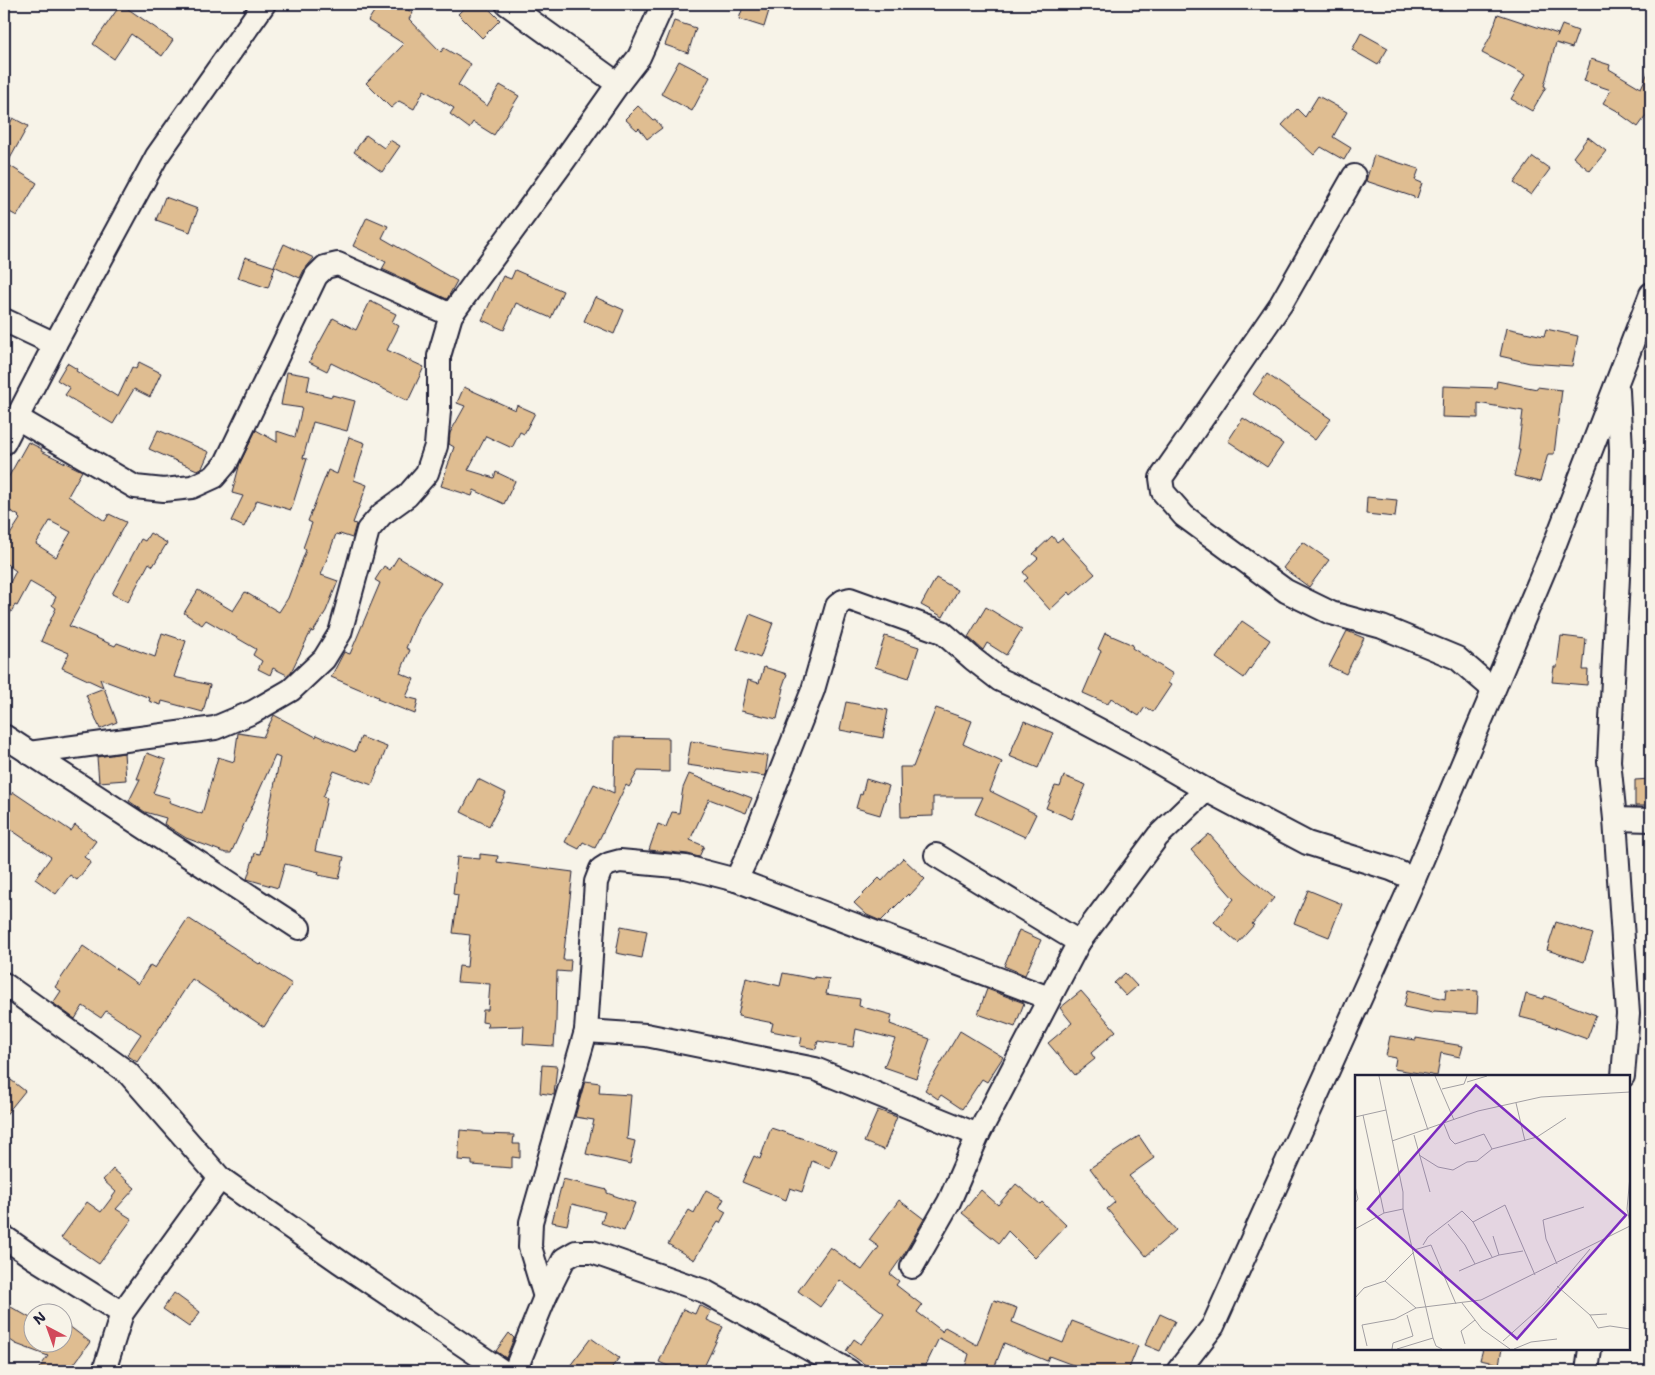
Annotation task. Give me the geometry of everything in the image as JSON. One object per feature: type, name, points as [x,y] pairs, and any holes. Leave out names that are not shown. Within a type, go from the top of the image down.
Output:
[{"type":"street","points":[[4,443],[55,344],[157,156],[264,4]]},
{"type":"street","points":[[507,4],[618,84]]},
{"type":"street","points":[[29,752],[215,728],[253,712],[291,690],[324,659],[340,633],[368,530],[382,514],[406,496],[427,473],[436,446],[439,411],[439,356],[444,333],[451,315],[639,57],[663,4]]},
{"type":"street","points":[[1354,176],[1281,304],[1161,478],[1163,492],[1184,516],[1286,592],[1331,613],[1382,627],[1457,658],[1493,689]]},
{"type":"street","points":[[17,418],[134,487],[164,490],[192,487],[214,478],[226,462],[316,276],[325,267],[338,264],[451,315]]},
{"type":"street","points":[[1178,1371],[1213,1326],[1414,878],[1551,554],[1651,294]]},
{"type":"street","points":[[4,320],[55,344]]},
{"type":"street","points":[[1617,383],[1621,450],[1619,548],[1609,761],[1615,819],[1628,1014],[1623,1075]]},
{"type":"street","points":[[736,880],[747,857],[813,690],[837,606],[843,601],[850,599],[942,632],[973,660],[1000,680],[1131,746],[1206,790],[1307,843],[1414,878]]},
{"type":"street","points":[[4,736],[299,928]]},
{"type":"street","points":[[912,1267],[949,1202],[978,1135],[1079,942],[1158,836],[1206,790]]},
{"type":"street","points":[[1615,819],[1651,820]]},
{"type":"street","points":[[936,855],[1079,942]]},
{"type":"street","points":[[545,1297],[530,1247],[531,1222],[586,1031],[596,882],[602,869],[609,864],[620,861],[686,867],[736,880],[1049,998]]},
{"type":"street","points":[[4,984],[128,1073],[220,1178],[340,1262],[502,1371]]},
{"type":"street","points":[[586,1031],[646,1035],[815,1068],[978,1135]]},
{"type":"street","points":[[104,1371],[122,1313],[220,1178]]},
{"type":"street","points":[[4,1237],[122,1313]]},
{"type":"street","points":[[515,1371],[545,1297],[564,1260],[576,1252],[592,1252],[704,1291],[848,1371]]},
{"type":"street","points":[[1587,1371],[1590,1350]]},
{"type":"building","points":[[121,4],[173,40],[162,56],[131,34],[114,59],[93,44]]},
{"type":"building","points":[[379,4],[398,4],[413,13],[409,19],[441,52],[444,48],[471,64],[458,85],[487,106],[500,85],[519,96],[494,135],[473,122],[469,128],[450,114],[454,108],[424,90],[414,109],[399,101],[391,108],[366,83],[404,44],[368,21]]},
{"type":"building","points":[[468,4],[484,4],[500,20],[482,38],[458,14]]},
{"type":"building","points":[[744,4],[771,4],[764,27],[739,19]]},
{"type":"building","points":[[1498,14],[1558,34],[1557,37],[1562,25],[1578,31],[1572,48],[1556,43],[1544,86],[1546,87],[1532,111],[1511,99],[1525,75],[1482,53]]},
{"type":"building","points":[[674,21],[696,28],[688,53],[665,45]]},
{"type":"building","points":[[1361,33],[1388,48],[1378,65],[1352,50]]},
{"type":"building","points":[[1591,59],[1610,65],[1609,69],[1641,88],[1651,66],[1651,109],[1638,127],[1621,113],[1603,103],[1611,90],[1584,81]]},
{"type":"building","points":[[679,61],[710,77],[692,111],[661,94]]},
{"type":"building","points":[[1318,96],[1347,112],[1333,137],[1351,148],[1344,160],[1321,147],[1314,155],[1282,125],[1297,109],[1305,117]]},
{"type":"building","points":[[638,106],[653,120],[655,119],[662,128],[647,139],[639,128],[637,130],[625,119]]},
{"type":"building","points":[[13,118],[28,126],[7,164],[37,183],[17,216],[4,209],[4,134]]},
{"type":"building","points":[[366,135],[384,148],[390,140],[400,146],[382,172],[354,152]]},
{"type":"building","points":[[1588,137],[1606,151],[1590,171],[1573,157]]},
{"type":"building","points":[[1374,155],[1419,169],[1415,180],[1422,183],[1417,198],[1366,181]]},
{"type":"building","points":[[1533,157],[1550,169],[1531,195],[1514,183]]},
{"type":"building","points":[[165,197],[198,209],[190,232],[156,220]]},
{"type":"building","points":[[367,217],[388,226],[382,238],[457,281],[447,299],[382,269],[386,262],[353,246]]},
{"type":"building","points":[[284,244],[314,258],[300,278],[274,266]]},
{"type":"building","points":[[245,257],[275,267],[268,288],[238,278]]},
{"type":"building","points":[[515,270],[563,291],[551,318],[516,303],[504,330],[482,320],[503,276],[511,279]]},
{"type":"building","points":[[595,297],[624,310],[614,334],[584,321]]},
{"type":"building","points":[[370,301],[396,314],[392,322],[399,326],[387,350],[424,367],[408,401],[331,363],[327,371],[309,362],[333,318],[356,330]]},
{"type":"building","points":[[1506,328],[1544,336],[1546,329],[1578,336],[1572,366],[1530,363],[1500,356]]},
{"type":"building","points":[[139,362],[161,373],[150,397],[134,389],[113,424],[65,395],[70,388],[57,380],[67,363],[77,369],[76,371],[118,397],[132,367],[136,369]]},
{"type":"building","points":[[287,372],[310,376],[307,391],[355,401],[347,431],[313,422],[303,458],[307,459],[291,510],[257,500],[244,527],[231,521],[243,496],[232,493],[240,463],[256,430],[277,442],[277,431],[295,437],[302,408],[281,405]]},
{"type":"building","points":[[1267,374],[1331,419],[1315,440],[1253,394]]},
{"type":"building","points":[[1497,381],[1537,389],[1537,387],[1562,390],[1554,454],[1548,454],[1540,482],[1514,476],[1520,450],[1518,450],[1523,411],[1478,403],[1478,418],[1442,417],[1443,386],[1496,388]]},
{"type":"building","points":[[464,387],[515,410],[517,405],[535,413],[524,434],[520,432],[512,448],[486,436],[468,470],[494,478],[496,472],[515,481],[504,504],[474,490],[472,496],[441,486],[454,447],[449,444],[450,433],[465,406],[457,403]]},
{"type":"building","points":[[1243,418],[1283,444],[1267,467],[1228,441]]},
{"type":"building","points":[[158,430],[209,452],[202,468],[197,470],[149,449]]},
{"type":"building","points":[[349,437],[365,443],[354,480],[367,485],[353,523],[356,524],[352,538],[336,534],[321,575],[338,581],[326,611],[313,632],[311,631],[291,672],[287,675],[273,668],[270,675],[258,669],[262,661],[253,655],[256,649],[206,620],[202,625],[184,613],[198,590],[233,611],[245,592],[279,612],[288,598],[306,550],[303,548],[312,523],[308,521],[328,470],[337,474]]},
{"type":"building","points":[[28,442],[42,449],[41,451],[82,471],[68,496],[105,521],[109,514],[126,522],[69,626],[115,646],[117,643],[155,657],[162,633],[186,641],[174,677],[210,685],[203,712],[162,701],[161,705],[149,701],[150,698],[100,679],[103,687],[62,668],[69,653],[41,641],[56,608],[52,605],[56,597],[30,582],[17,606],[15,605],[4,624],[4,594],[16,571],[4,562],[4,544],[20,519],[19,516],[4,507],[4,485]],"holes":[[[50,521],[71,532],[56,557],[36,544]]]},
{"type":"building","points":[[1367,497],[1397,500],[1395,517],[1366,514]]},
{"type":"building","points":[[150,533],[167,543],[153,566],[149,563],[128,602],[112,594],[141,539],[145,541]]},
{"type":"building","points":[[1052,536],[1057,542],[1062,538],[1095,574],[1071,595],[1069,592],[1050,610],[1024,581],[1028,578],[1023,572],[1038,558],[1033,554]]},
{"type":"building","points":[[1303,542],[1329,560],[1309,587],[1283,568]]},
{"type":"building","points":[[398,557],[441,583],[418,618],[406,648],[410,650],[400,673],[414,679],[406,697],[418,700],[415,714],[377,699],[378,697],[331,677],[344,652],[350,654],[380,583],[375,580],[384,566],[390,570]]},
{"type":"building","points":[[936,578],[958,590],[943,617],[921,605]]},
{"type":"building","points":[[986,607],[1022,629],[1006,655],[987,643],[983,650],[968,637]]},
{"type":"building","points":[[750,614],[773,623],[760,658],[737,649]]},
{"type":"building","points":[[1242,621],[1270,640],[1244,678],[1216,658]]},
{"type":"building","points":[[1347,631],[1364,638],[1346,674],[1329,666]]},
{"type":"building","points":[[1105,633],[1133,645],[1132,648],[1173,674],[1168,683],[1171,685],[1153,712],[1145,707],[1139,716],[1111,698],[1108,704],[1083,693],[1101,651],[1098,649]]},
{"type":"building","points":[[885,636],[919,647],[909,678],[875,667]]},
{"type":"building","points":[[1561,636],[1586,639],[1583,670],[1588,670],[1587,685],[1552,682],[1554,667],[1557,667]]},
{"type":"building","points":[[764,667],[787,674],[782,688],[784,688],[777,719],[741,711],[748,680],[759,683]]},
{"type":"building","points":[[104,688],[117,722],[100,729],[86,695]]},
{"type":"building","points":[[846,702],[888,710],[883,738],[840,730]]},
{"type":"building","points":[[936,708],[972,721],[963,744],[1002,762],[990,791],[1036,814],[1025,837],[975,814],[983,797],[933,797],[933,816],[901,817],[900,767],[913,767]]},
{"type":"building","points":[[274,715],[316,737],[317,735],[355,752],[361,737],[387,747],[372,785],[334,771],[323,797],[327,798],[315,851],[344,857],[339,879],[318,875],[319,872],[285,864],[278,888],[247,879],[255,853],[260,854],[280,758],[275,756],[231,853],[226,853],[186,838],[164,824],[166,818],[145,812],[129,801],[140,779],[137,779],[147,753],[166,760],[153,793],[170,798],[169,802],[202,814],[218,757],[234,762],[238,733],[263,737]]},
{"type":"building","points":[[1024,721],[1053,733],[1038,768],[1009,756]]},
{"type":"building","points":[[615,737],[669,738],[669,772],[638,771],[629,787],[626,785],[595,848],[583,842],[579,849],[565,842],[594,784],[614,793]]},
{"type":"building","points":[[691,741],[723,747],[723,749],[768,756],[765,776],[687,765]]},
{"type":"building","points":[[124,753],[126,780],[99,782],[97,757]]},
{"type":"building","points":[[689,774],[752,798],[746,813],[709,799],[690,840],[704,846],[699,857],[649,850],[658,824],[666,827],[672,812],[679,813],[683,788]]},
{"type":"building","points":[[1064,776],[1086,785],[1072,819],[1046,808],[1055,786],[1060,787]]},
{"type":"building","points":[[478,779],[506,793],[489,826],[461,812]]},
{"type":"building","points":[[866,779],[889,786],[880,815],[856,808]]},
{"type":"building","points":[[1651,779],[1651,806],[1635,806],[1635,780]]},
{"type":"building","points":[[13,792],[71,831],[75,825],[96,841],[84,857],[91,862],[77,880],[70,875],[56,894],[35,879],[51,857],[4,825],[4,806]]},
{"type":"building","points":[[1209,834],[1243,872],[1274,898],[1238,943],[1214,922],[1234,899],[1191,850]]},
{"type":"building","points":[[480,854],[498,856],[497,862],[573,872],[563,960],[571,960],[570,972],[557,971],[554,1046],[523,1044],[524,1026],[487,1027],[488,1023],[482,1022],[483,1010],[488,1010],[490,984],[457,982],[459,966],[467,967],[470,935],[453,933],[458,895],[453,894],[457,857],[480,859]]},
{"type":"building","points":[[903,858],[925,879],[881,921],[867,915],[854,903],[879,878],[882,881]]},
{"type":"building","points":[[1308,890],[1342,904],[1329,937],[1294,923]]},
{"type":"building","points":[[188,918],[292,984],[264,1027],[192,979],[137,1062],[127,1055],[141,1034],[106,1011],[101,1018],[83,1006],[75,1019],[53,1003],[61,991],[55,987],[83,946],[138,984],[150,965],[155,968]]},
{"type":"building","points":[[1556,922],[1593,934],[1584,962],[1547,950]]},
{"type":"building","points":[[621,926],[647,931],[642,958],[616,953]]},
{"type":"building","points":[[1019,930],[1041,940],[1025,975],[1004,966]]},
{"type":"building","points":[[783,973],[814,979],[814,977],[829,979],[826,994],[860,999],[859,1006],[892,1015],[890,1024],[930,1039],[916,1078],[884,1067],[895,1039],[856,1029],[853,1047],[818,1041],[816,1049],[800,1046],[802,1037],[771,1031],[773,1023],[738,1016],[746,978],[780,986]]},
{"type":"building","points":[[1125,973],[1137,986],[1126,996],[1114,983]]},
{"type":"building","points":[[987,989],[1024,1003],[1015,1027],[978,1014]]},
{"type":"building","points":[[1446,989],[1478,991],[1477,1014],[1434,1011],[1433,1013],[1404,1007],[1408,990],[1445,999]]},
{"type":"building","points":[[1081,991],[1116,1031],[1091,1053],[1095,1059],[1075,1075],[1048,1043],[1072,1023],[1060,1008]]},
{"type":"building","points":[[1526,994],[1543,999],[1545,996],[1596,1015],[1587,1039],[1520,1017]]},
{"type":"building","points":[[960,1031],[1003,1057],[987,1082],[982,1079],[962,1109],[941,1095],[938,1099],[925,1090]]},
{"type":"building","points":[[1390,1036],[1416,1040],[1416,1038],[1463,1046],[1460,1057],[1441,1053],[1437,1075],[1394,1069],[1396,1058],[1386,1056]]},
{"type":"building","points":[[542,1065],[557,1066],[554,1095],[540,1093]]},
{"type":"building","points":[[11,1080],[25,1091],[4,1117],[4,1090]]},
{"type":"building","points":[[585,1081],[600,1083],[599,1093],[631,1095],[627,1139],[635,1141],[630,1164],[586,1154],[594,1120],[575,1117]]},
{"type":"building","points":[[878,1110],[897,1117],[884,1150],[864,1142]]},
{"type":"building","points":[[771,1128],[837,1150],[830,1168],[812,1161],[802,1192],[790,1188],[786,1200],[742,1182],[754,1156],[760,1159]]},
{"type":"building","points":[[460,1130],[482,1132],[482,1134],[514,1135],[513,1144],[520,1144],[520,1158],[512,1157],[512,1168],[472,1165],[472,1161],[458,1160]]},
{"type":"building","points":[[1139,1136],[1154,1158],[1129,1176],[1176,1230],[1146,1256],[1107,1209],[1115,1202],[1090,1168]]},
{"type":"building","points":[[113,1169],[135,1188],[116,1209],[132,1219],[99,1264],[61,1238],[87,1202],[101,1212],[116,1192],[103,1180]]},
{"type":"building","points":[[563,1179],[607,1190],[607,1193],[635,1203],[624,1231],[601,1223],[605,1212],[572,1204],[567,1225],[552,1222]]},
{"type":"building","points":[[1016,1184],[1040,1204],[1042,1202],[1066,1225],[1035,1258],[1008,1231],[999,1243],[962,1213],[981,1190],[998,1205]]},
{"type":"building","points":[[706,1190],[724,1199],[719,1208],[726,1212],[694,1260],[668,1244],[689,1210],[694,1213]]},
{"type":"building","points":[[899,1200],[924,1219],[890,1274],[899,1281],[896,1285],[922,1305],[917,1312],[942,1332],[945,1327],[977,1345],[994,1300],[1017,1308],[1012,1322],[1063,1343],[1072,1321],[1138,1346],[1128,1371],[1089,1371],[1049,1356],[1047,1361],[1004,1343],[993,1371],[964,1371],[969,1354],[939,1338],[923,1371],[874,1371],[846,1351],[854,1339],[861,1344],[884,1313],[840,1280],[820,1307],[798,1291],[830,1247],[862,1270],[879,1247],[869,1240]]},
{"type":"building","points":[[174,1293],[200,1312],[189,1327],[163,1309]]},
{"type":"building","points":[[4,1303],[22,1313],[22,1346],[4,1336]]},
{"type":"building","points":[[699,1305],[711,1311],[707,1320],[723,1327],[702,1371],[679,1371],[659,1362],[683,1309],[695,1314]]},
{"type":"building","points":[[1160,1314],[1175,1321],[1160,1351],[1145,1345]]},
{"type":"building","points":[[72,1328],[90,1342],[69,1371],[37,1371],[48,1356],[37,1352],[72,1352]]},
{"type":"building","points":[[509,1333],[514,1338],[506,1358],[496,1351]]},
{"type":"building","points":[[591,1338],[619,1358],[609,1371],[566,1371]]},
{"type":"building","points":[[1483,1350],[1502,1350],[1499,1364],[1480,1360]]}]
